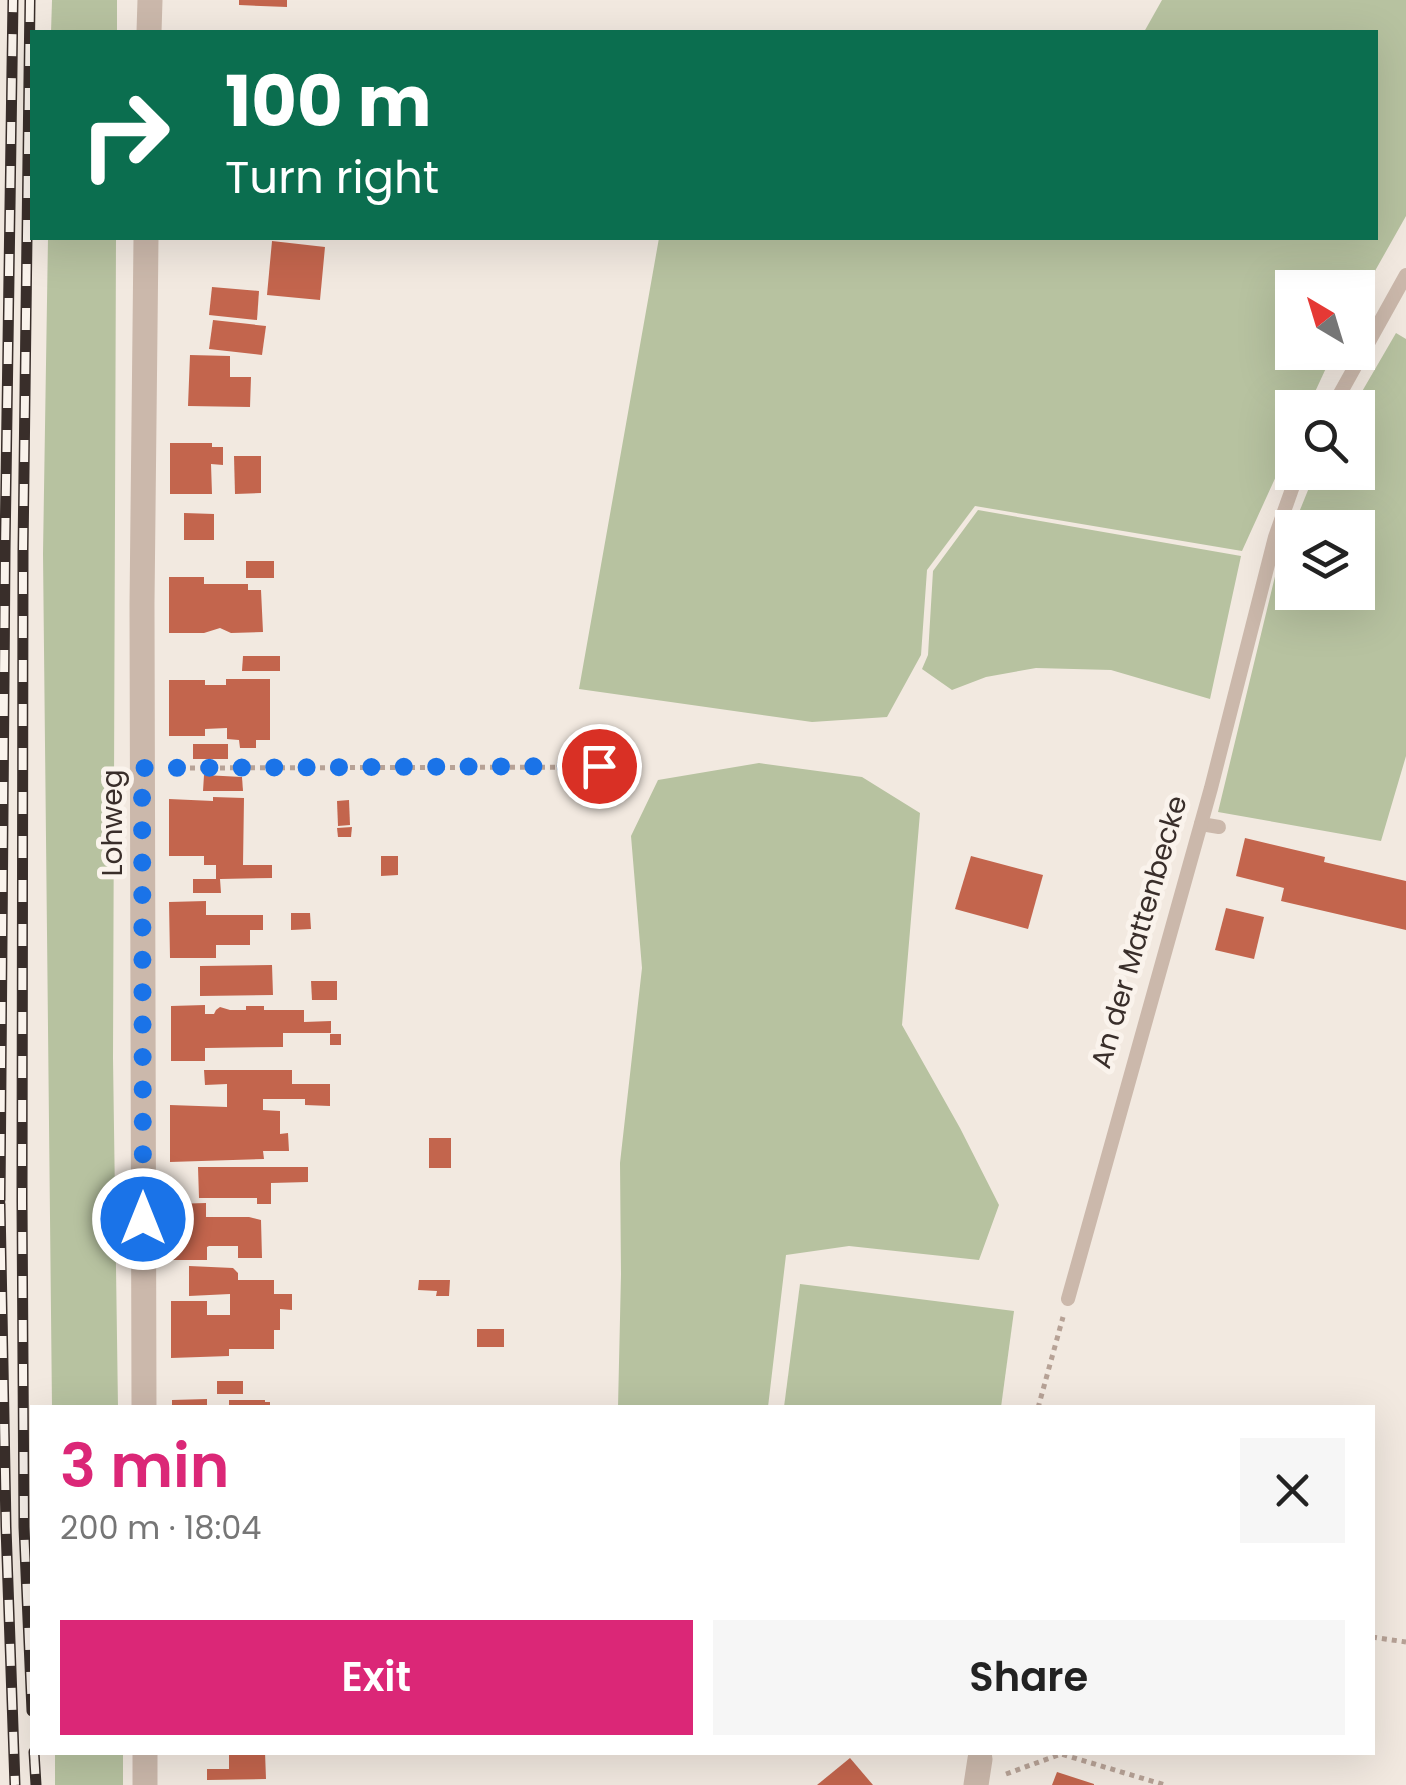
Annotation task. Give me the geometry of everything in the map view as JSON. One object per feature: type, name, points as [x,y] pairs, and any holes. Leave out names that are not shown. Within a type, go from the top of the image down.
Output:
[{"type":"street","points":[[149,30],[150,0]]},
{"type":"street","name":"Lohweg","points":[[144,1405],[142,768],[146,240]]},
{"type":"street","points":[[144,1755],[145,1785]]},
{"type":"lane","points":[[1342,390],[1406,275]]},
{"type":"lane","name":"An der Mattenbecke","points":[[1068,1299],[1201,824],[1270,553],[1292,490]]},
{"type":"lane","points":[[1201,824],[1219,828]]},
{"type":"path","points":[[142,768],[629,767]]},
{"type":"path","points":[[1039,1405],[1068,1299]]},
{"type":"path","points":[[1375,1637],[1406,1642]]},
{"type":"path","points":[[978,1776],[1057,1755]]},
{"type":"path","points":[[1064,1755],[1165,1785]]},
{"type":"green space","points":[[52,0],[117,0],[117,30],[51,30]]},
{"type":"green space","points":[[1162,0],[1406,0],[1406,216],[1375,271],[1275,270],[1275,370],[1325,370],[1316,390],[1275,390],[1275,478],[1242,551],[975,506],[927,570],[921,655],[887,717],[812,722],[579,689],[659,240],[1378,240],[1378,30],[1145,30]]},
{"type":"green space","points":[[48,240],[116,240],[113,1058],[118,1405],[52,1405],[43,554]]},
{"type":"green space","points":[[1396,333],[1406,339],[1406,756],[1381,841],[1218,812],[1275,576],[1275,610],[1375,610],[1375,510],[1300,510],[1308,490],[1375,490],[1375,390],[1363,390]]},
{"type":"green space","points":[[978,510],[1241,556],[1210,699],[1111,670],[1036,668],[986,677],[952,690],[922,669],[928,655],[933,571]]},
{"type":"green space","points":[[759,763],[862,777],[920,813],[902,1025],[999,1205],[979,1260],[849,1246],[786,1255],[768,1405],[618,1405],[620,1163],[642,968],[631,836],[658,780]]},
{"type":"green space","points":[[800,1284],[1014,1311],[1001,1405],[784,1405]]},
{"type":"green space","points":[[55,1755],[123,1755],[123,1785],[55,1785]]},
{"type":"building","points":[[239,0],[287,0],[287,7],[239,5]]},
{"type":"building","points":[[272,241],[325,247],[320,300],[267,295]]},
{"type":"building","points":[[212,287],[259,291],[257,320],[209,315]]},
{"type":"building","points":[[213,320],[266,326],[262,355],[209,349]]},
{"type":"building","points":[[190,355],[230,356],[230,377],[251,377],[250,407],[188,406]]},
{"type":"building","points":[[170,443],[212,443],[212,447],[223,447],[223,465],[211,464],[212,494],[170,494]]},
{"type":"building","points":[[234,456],[261,456],[261,493],[235,494]]},
{"type":"building","points":[[184,513],[214,514],[214,540],[184,540]]},
{"type":"building","points":[[246,561],[274,561],[274,578],[246,578]]},
{"type":"building","points":[[169,577],[204,577],[204,584],[248,584],[248,590],[261,590],[263,632],[231,633],[220,628],[204,633],[169,633]]},
{"type":"building","points":[[243,656],[280,656],[280,671],[242,671]]},
{"type":"building","points":[[226,679],[270,679],[270,740],[256,740],[256,748],[240,748],[239,740],[227,739],[227,728],[205,729],[205,736],[169,736],[169,680],[205,680],[205,685],[226,685]]},
{"type":"building","points":[[193,744],[228,744],[228,759],[193,759]]},
{"type":"building","points":[[204,775],[242,777],[243,791],[203,791]]},
{"type":"building","points":[[213,797],[244,798],[243,865],[272,865],[272,878],[220,879],[221,893],[193,893],[193,879],[216,879],[216,865],[204,865],[204,856],[169,856],[169,799],[213,801]]},
{"type":"building","points":[[349,800],[350,825],[338,826],[337,801]]},
{"type":"building","points":[[352,827],[351,837],[338,837],[337,828]]},
{"type":"building","points":[[1245,838],[1406,881],[1406,930],[1281,901],[1284,888],[1236,876]]},
{"type":"building","points":[[381,856],[398,856],[398,875],[381,876]]},
{"type":"building","points":[[971,856],[1043,875],[1028,929],[955,909]]},
{"type":"building","points":[[206,901],[206,915],[263,915],[263,930],[250,930],[250,945],[216,945],[216,958],[170,958],[169,902]]},
{"type":"building","points":[[1226,908],[1264,917],[1254,959],[1215,950]]},
{"type":"building","points":[[291,913],[310,913],[311,929],[291,930]]},
{"type":"building","points":[[272,965],[273,995],[200,996],[200,966]]},
{"type":"building","points":[[311,981],[337,981],[337,1000],[312,1000]]},
{"type":"building","points":[[205,1005],[205,1014],[214,1014],[220,1007],[304,1010],[304,1022],[331,1021],[331,1033],[283,1033],[283,1047],[205,1048],[205,1061],[171,1061],[171,1006]]},
{"type":"building","points":[[330,1034],[341,1034],[341,1045],[330,1045]]},
{"type":"building","points":[[204,1070],[292,1070],[292,1084],[330,1084],[330,1106],[305,1105],[305,1099],[263,1099],[263,1110],[280,1111],[280,1134],[288,1133],[289,1151],[263,1151],[264,1159],[170,1162],[170,1105],[227,1107],[227,1084],[205,1085]]},
{"type":"building","points":[[429,1138],[451,1138],[451,1168],[429,1168]]},
{"type":"building","points":[[198,1167],[308,1167],[308,1182],[271,1183],[271,1204],[257,1204],[257,1198],[199,1198]]},
{"type":"building","points":[[206,1203],[206,1217],[261,1220],[262,1258],[238,1258],[238,1246],[209,1246],[207,1260],[171,1260],[171,1204]]},
{"type":"building","points":[[189,1266],[233,1268],[238,1280],[274,1280],[274,1294],[292,1294],[292,1310],[280,1309],[280,1330],[274,1330],[274,1349],[229,1349],[229,1356],[171,1358],[171,1301],[207,1301],[207,1315],[230,1315],[230,1294],[189,1296]]},
{"type":"building","points":[[419,1280],[450,1280],[449,1296],[418,1290]]},
{"type":"building","points":[[477,1329],[504,1329],[504,1347],[477,1347]]},
{"type":"building","points":[[217,1381],[243,1381],[243,1394],[217,1394]]},
{"type":"building","points":[[207,1399],[207,1405],[172,1405],[172,1400]]},
{"type":"building","points":[[229,1400],[270,1402],[270,1405],[229,1405]]},
{"type":"building","points":[[229,1755],[265,1755],[266,1779],[207,1780],[207,1769],[229,1769]]},
{"type":"building","points":[[850,1758],[873,1785],[817,1785]]},
{"type":"building","points":[[1057,1772],[1094,1784],[1094,1785],[1052,1785]]},
{"type":"railway","points":[[0,1200],[13,0]]},
{"type":"railway","points":[[30,0],[23,551],[22,1202],[24,1527],[30,1665]]},
{"type":"railway","points":[[0,1204],[15,1785]]},
{"type":"railway","points":[[34,1755],[36,1785]]},
{"type":"route","points":[[143,1219],[142,768],[599,766]]}]
